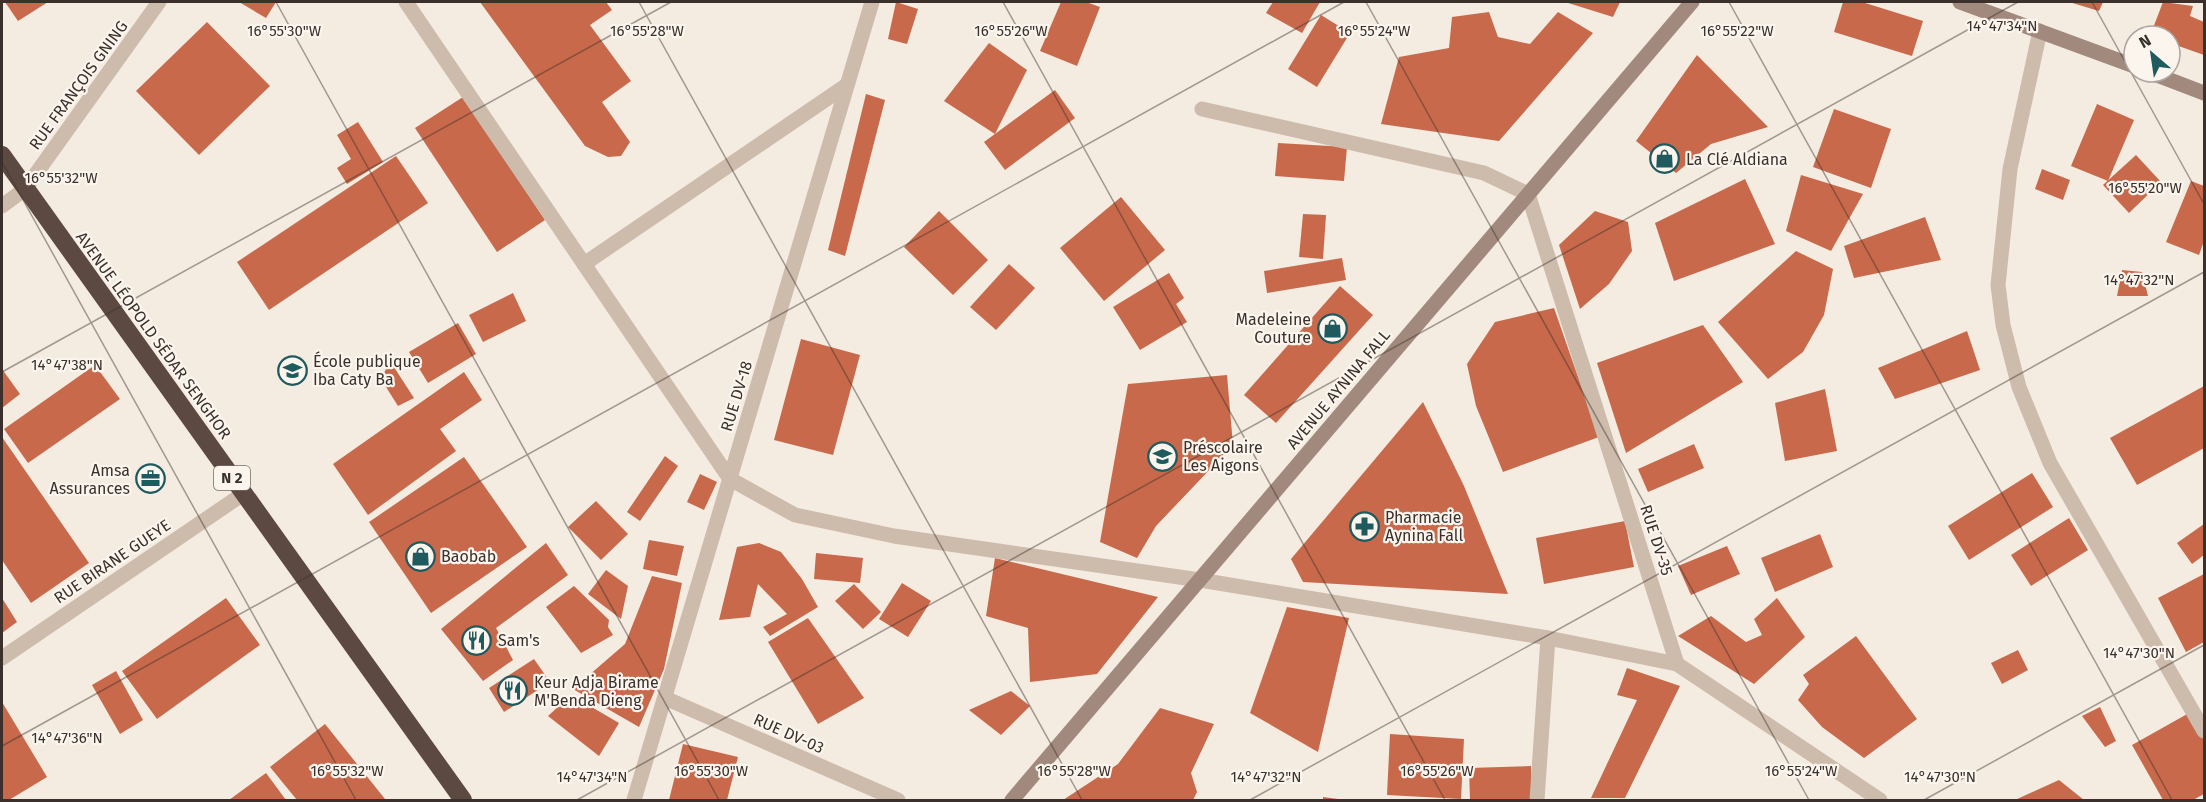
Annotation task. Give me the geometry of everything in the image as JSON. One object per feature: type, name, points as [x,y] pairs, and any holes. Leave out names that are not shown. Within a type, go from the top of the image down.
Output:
[{"type":"highway","name":"AVENUE LÉOPOLD SÉDAR SENGHOR","points":[[2,155],[455,798]]},
{"type":"main road","name":"AVENUE AYNINA FALL","points":[[1012,801],[1692,2]]},
{"type":"main road","points":[[1960,2],[2122,62]]},
{"type":"main road","points":[[2181,84],[2205,93]]},
{"type":"street","name":"RUE FRANÇOIS GNING","points":[[2,206],[26,189],[159,2]]},
{"type":"street","points":[[406,2],[730,479],[795,515],[894,536],[1200,580],[1548,638],[1677,664],[1880,801]]},
{"type":"street","name":"RUE DV-18","points":[[634,801],[872,2]]},
{"type":"street","points":[[2040,31],[2010,169],[1998,285],[2003,325],[2019,387],[2050,463],[2205,731]]},
{"type":"street","points":[[584,264],[847,84]]},
{"type":"street","points":[[1202,109],[1484,172],[1528,194]]},
{"type":"street","name":"RUE DV-35","points":[[1528,194],[1677,664]]},
{"type":"street","name":"RUE BIRANE GUEYE","points":[[2,658],[243,494]]},
{"type":"street","points":[[1537,801],[1548,638]]},
{"type":"street","name":"RUE DV-03","points":[[665,698],[897,801]]},
{"type":"building","points":[[5,2],[48,2],[18,21]]},
{"type":"building","points":[[239,2],[276,2],[266,18]]},
{"type":"building","points":[[480,2],[606,2],[612,10],[590,25],[631,81],[602,102],[630,142],[621,156],[608,157],[585,146]]},
{"type":"building","points":[[896,2],[918,9],[907,44],[888,39]]},
{"type":"building","points":[[1061,2],[1086,2],[1100,7],[1077,66],[1040,51]]},
{"type":"building","points":[[1273,2],[1320,2],[1302,33],[1266,13]]},
{"type":"building","points":[[1565,2],[1620,2],[1613,17]]},
{"type":"building","points":[[1843,2],[1862,2],[1923,21],[1912,56],[1834,32]]},
{"type":"building","points":[[2069,2],[2103,2],[2099,11]]},
{"type":"building","points":[[2163,2],[2193,6],[2190,16],[2204,22],[2204,55],[2182,47],[2182,24],[2155,24]]},
{"type":"building","points":[[1489,12],[1498,37],[1530,44],[1558,12],[1593,33],[1499,141],[1381,124],[1399,57],[1449,48],[1452,17]]},
{"type":"building","points":[[1321,15],[1350,33],[1317,87],[1288,69]]},
{"type":"building","points":[[207,22],[270,86],[199,155],[136,91]]},
{"type":"building","points":[[989,43],[1027,70],[995,134],[944,101]]},
{"type":"building","points":[[1697,55],[1768,127],[1711,144],[1676,173],[1636,141]]},
{"type":"building","points":[[1055,90],[1075,118],[1005,170],[984,142]]},
{"type":"building","points":[[866,94],[885,100],[845,256],[828,250]]},
{"type":"building","points":[[463,97],[545,220],[497,252],[415,128]]},
{"type":"building","points":[[2097,104],[2134,120],[2108,181],[2071,166]]},
{"type":"building","points":[[1834,109],[1891,129],[1871,188],[1813,167]]},
{"type":"building","points":[[358,122],[383,162],[347,184],[337,168],[351,159],[337,135]]},
{"type":"building","points":[[1278,143],[1347,147],[1344,181],[1275,176]]},
{"type":"building","points":[[2136,155],[2161,182],[2129,213],[2103,185]]},
{"type":"building","points":[[396,156],[428,203],[269,310],[237,262]]},
{"type":"building","points":[[2042,169],[2070,180],[2063,200],[2035,189]]},
{"type":"building","points":[[1801,175],[1863,194],[1831,251],[1786,231]]},
{"type":"building","points":[[1745,179],[1775,244],[1674,281],[1655,223]]},
{"type":"building","points":[[2191,181],[2204,186],[2204,241],[2199,255],[2166,242]]},
{"type":"building","points":[[1121,197],[1165,250],[1104,301],[1060,248]]},
{"type":"building","points":[[939,211],[988,260],[953,295],[904,247]]},
{"type":"building","points":[[1595,211],[1628,222],[1632,251],[1609,284],[1580,309],[1559,245]]},
{"type":"building","points":[[1303,214],[1326,215],[1323,259],[1299,257]]},
{"type":"building","points":[[1925,217],[1941,260],[1854,278],[1844,246]]},
{"type":"building","points":[[1796,251],[1833,269],[1824,315],[1803,352],[1768,379],[1718,322]]},
{"type":"building","points":[[1342,258],[1346,280],[1267,293],[1264,271]]},
{"type":"building","points":[[1009,264],[1035,288],[996,330],[970,307]]},
{"type":"building","points":[[2122,270],[2142,272],[2148,296],[2117,296]]},
{"type":"building","points":[[1169,273],[1184,298],[1176,304],[1187,322],[1140,350],[1113,307]]},
{"type":"building","points":[[1340,286],[1373,315],[1276,423],[1244,395]]},
{"type":"building","points":[[513,293],[526,321],[483,342],[469,315]]},
{"type":"building","points":[[1554,308],[1599,437],[1503,472],[1476,406],[1467,364],[1495,322]]},
{"type":"building","points":[[458,323],[476,354],[428,383],[409,352]]},
{"type":"building","points":[[1703,325],[1743,382],[1626,453],[1597,363]]},
{"type":"building","points":[[1967,331],[1980,370],[1895,399],[1878,368]]},
{"type":"building","points":[[801,339],[860,355],[833,455],[774,440]]},
{"type":"building","points":[[390,361],[414,398],[398,406],[381,379]]},
{"type":"building","points":[[95,365],[120,399],[28,463],[4,429]]},
{"type":"building","points":[[2,369],[20,394],[2,408]]},
{"type":"building","points":[[464,372],[482,400],[440,429],[456,451],[368,515],[333,464]]},
{"type":"building","points":[[1227,375],[1233,445],[1156,526],[1137,558],[1100,542],[1128,384]]},
{"type":"building","points":[[2204,386],[2204,448],[2137,485],[2110,438]]},
{"type":"building","points":[[1825,389],[1837,451],[1785,461],[1775,403]]},
{"type":"building","points":[[1423,402],[1464,486],[1508,594],[1303,582],[1291,559]]},
{"type":"building","points":[[2,437],[89,563],[31,603],[2,560]]},
{"type":"building","points":[[1694,444],[1704,468],[1648,492],[1638,469]]},
{"type":"building","points":[[665,456],[678,466],[640,521],[627,512]]},
{"type":"building","points":[[464,457],[527,547],[431,613],[369,522]]},
{"type":"building","points":[[2032,473],[2053,507],[1969,560],[1948,526]]},
{"type":"building","points":[[700,474],[717,482],[704,510],[687,502]]},
{"type":"building","points":[[596,501],[628,534],[601,560],[568,527]]},
{"type":"building","points":[[2069,518],[2088,550],[2031,586],[2011,555]]},
{"type":"building","points":[[1625,521],[1634,567],[1544,584],[1536,538]]},
{"type":"building","points":[[2204,524],[2204,555],[2192,564],[2177,543]]},
{"type":"building","points":[[1820,534],[1833,567],[1775,592],[1761,558]]},
{"type":"building","points":[[649,540],[684,546],[677,576],[643,569]]},
{"type":"building","points":[[546,543],[568,575],[496,628],[513,660],[483,681],[441,629]]},
{"type":"building","points":[[759,543],[781,552],[802,579],[818,607],[770,636],[763,627],[787,614],[758,584],[750,617],[719,620],[737,547]]},
{"type":"building","points":[[1727,546],[1740,574],[1691,595],[1678,566]]},
{"type":"building","points":[[816,553],[863,558],[860,583],[814,579]]},
{"type":"building","points":[[995,558],[1158,597],[1097,674],[1030,682],[1028,628],[986,616]]},
{"type":"building","points":[[606,570],[628,586],[621,619],[588,594]]},
{"type":"building","points":[[2204,574],[2204,642],[2186,652],[2158,598]]},
{"type":"building","points":[[652,576],[682,583],[664,669],[639,727],[573,689],[625,644]]},
{"type":"building","points":[[902,583],[931,601],[908,637],[879,619]]},
{"type":"building","points":[[854,584],[881,612],[863,629],[835,601]]},
{"type":"building","points":[[574,586],[609,620],[608,627],[613,635],[581,653],[546,607]]},
{"type":"building","points":[[2,598],[17,622],[2,633]]},
{"type":"building","points":[[226,598],[260,645],[157,719],[122,671]]},
{"type":"building","points":[[1777,598],[1805,637],[1754,684],[1678,636],[1711,616],[1746,642],[1762,635],[1754,619]]},
{"type":"building","points":[[1287,607],[1349,618],[1318,752],[1250,713]]},
{"type":"building","points":[[808,618],[864,698],[818,724],[768,642]]},
{"type":"building","points":[[1856,636],[1917,719],[1864,758],[1822,727],[1798,700],[1809,684],[1803,675]]},
{"type":"building","points":[[2018,650],[2028,670],[2002,684],[1991,663]]},
{"type":"building","points":[[534,659],[550,682],[504,712],[489,688]]},
{"type":"building","points":[[1627,668],[1680,686],[1625,798],[1591,798],[1637,700],[1617,695]]},
{"type":"building","points":[[116,671],[143,720],[120,734],[92,685]]},
{"type":"building","points":[[1011,691],[1030,706],[1001,735],[969,710]]},
{"type":"building","points":[[571,695],[619,723],[599,756],[548,716]]},
{"type":"building","points":[[2,702],[47,777],[9,800],[2,800]]},
{"type":"building","points":[[2100,707],[2116,741],[2105,747],[2082,716]]},
{"type":"building","points":[[1160,708],[1214,724],[1191,773],[1197,792],[1193,800],[1063,800],[1118,764]]},
{"type":"building","points":[[2189,713],[2204,740],[2204,794],[2193,800],[2163,800],[2132,745]]},
{"type":"building","points":[[325,724],[385,799],[297,800],[270,767]]},
{"type":"building","points":[[1390,734],[1464,739],[1461,799],[1387,795]]},
{"type":"building","points":[[683,744],[738,757],[727,800],[669,800]]},
{"type":"building","points":[[1531,766],[1532,800],[1470,800],[1469,768]]},
{"type":"building","points":[[266,773],[286,800],[229,800]]},
{"type":"building","points":[[2059,780],[2084,800],[2015,800]]},
{"type":"building","points":[[1323,797],[1338,799],[1338,800],[1323,800]]},
{"type":"place","name":"La Clé Aldiana","points":[[1665,159]]},
{"type":"place","name":"Madeleine Couture","points":[[1332,328]]},
{"type":"place","name":"École publique Iba Caty Ba","points":[[292,370]]},
{"type":"place","name":"Préscolaire Les Aigons","points":[[1162,456]]},
{"type":"place","name":"Amsa Assurances","points":[[151,479]]},
{"type":"place","name":"Pharmacie Aynina Fall","points":[[1364,526]]},
{"type":"place","name":"Baobab","points":[[420,556]]},
{"type":"place","name":"Sam's","points":[[477,640]]},
{"type":"place","name":"Keur Adja Birame M'Benda Dieng","points":[[513,691]]}]
